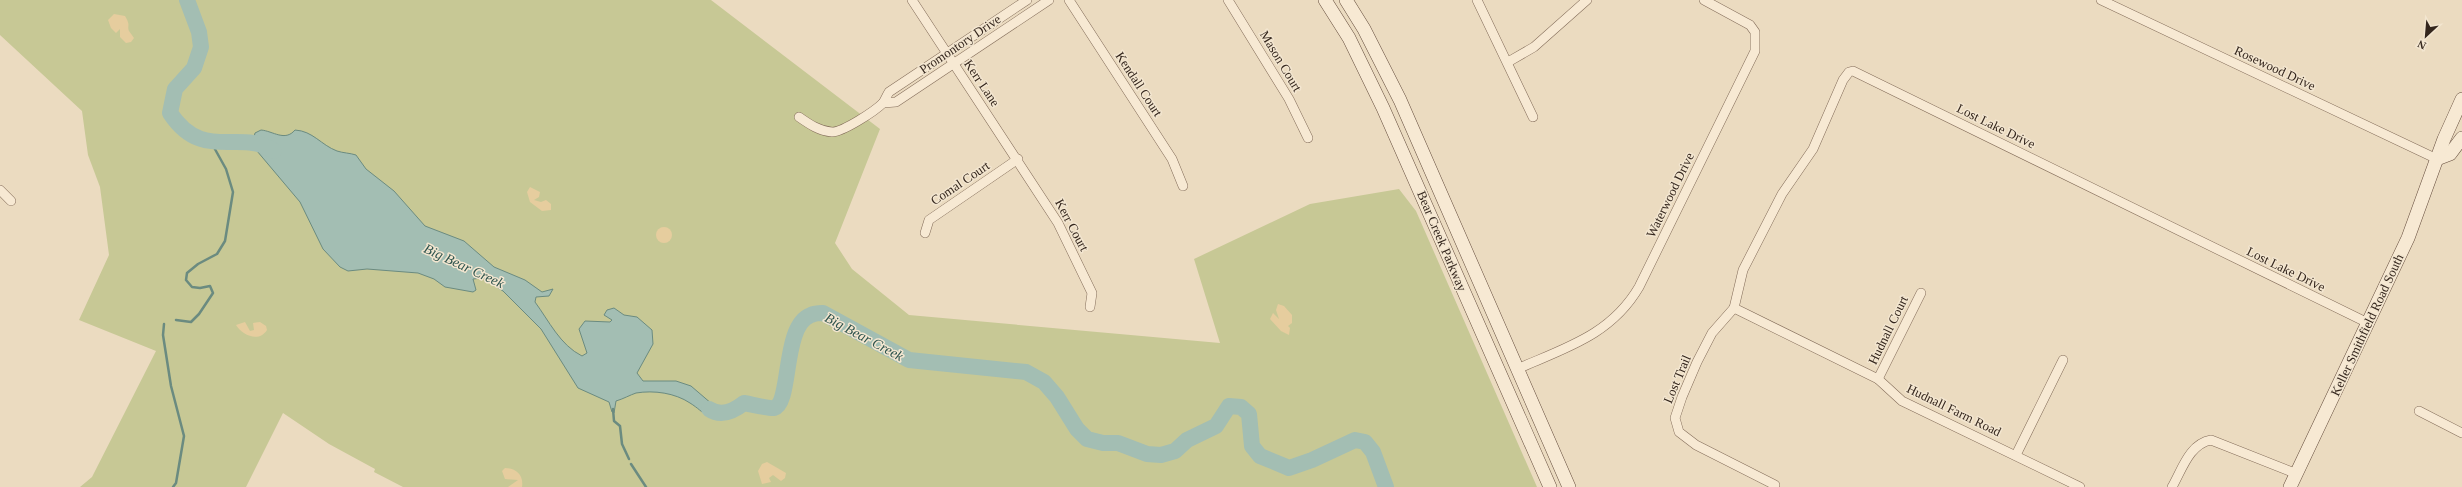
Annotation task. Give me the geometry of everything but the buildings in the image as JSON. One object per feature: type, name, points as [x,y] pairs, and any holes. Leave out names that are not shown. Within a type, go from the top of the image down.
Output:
[{"type":"main road","name":"Bear Creek Parkway","points":[[1325,0],[1349,38],[1383,108],[1550,487]]},
{"type":"main road","name":"Bear Creek Parkway","points":[[1346,0],[1367,35],[1400,100],[1569,487]]},
{"type":"main road","name":"Keller Smithfield Road South","points":[[2290,487],[2408,238],[2437,159],[2460,107]]},
{"type":"main road","points":[[2437,159],[2450,154],[2462,138]]},
{"type":"street","name":"Kerr Lane","points":[[912,0],[946,54],[1018,159]]},
{"type":"street","name":"Promontory Drive","points":[[799,117],[815,128],[834,132],[848,127],[883,103],[889,92],[1027,0]]},
{"type":"street","name":"Promontory Drive","points":[[883,103],[896,102],[1049,0]]},
{"type":"street","name":"Kendall Court","points":[[1069,0],[1172,159],[1183,186]]},
{"type":"street","name":"Mason Court","points":[[1228,0],[1289,99],[1308,138]]},
{"type":"street","points":[[1477,0],[1533,117]]},
{"type":"street","points":[[1508,62],[1534,47],[1587,0]]},
{"type":"street","name":"Waterwood Drive","points":[[1517,369],[1600,331],[1631,301],[1639,287],[1755,51],[1757,40],[1755,32],[1750,25],[1704,0]]},
{"type":"street","name":"Rosewood Drive","points":[[2101,0],[2437,159]]},
{"type":"street","name":"Lost Lake Drive","points":[[1734,308],[1743,270],[1782,194],[1813,149],[1843,80],[1849,72],[1853,71],[2368,323]]},
{"type":"street","name":"Comal Court","points":[[925,233],[929,220],[1018,159]]},
{"type":"street","name":"Kerr Court","points":[[1018,159],[1058,223],[1092,293],[1090,307]]},
{"type":"street","points":[[0,190],[11,202]]},
{"type":"street","name":"Hudnall Court","points":[[1878,379],[1921,293]]},
{"type":"street","name":"Hudnall Farm Road","points":[[1734,308],[1878,379],[1902,401],[2080,487]]},
{"type":"street","name":"Lost Trail","points":[[1734,308],[1712,334],[1682,397],[1675,418],[1679,432],[1696,445],[1775,485]]},
{"type":"street","points":[[2016,455],[2063,360]]},
{"type":"street","points":[[2419,411],[2462,432]]},
{"type":"street","points":[[2172,487],[2194,448],[2200,442],[2211,440],[2296,474]]},
{"type":"green space","points":[[0,0],[711,0],[880,129],[835,243],[852,269],[909,315],[1220,343],[1194,259],[1310,204],[1399,189],[1416,211],[1537,487],[403,487],[374,472],[375,469],[329,444],[283,413],[246,487],[80,487],[92,477],[156,351],[79,320],[109,255],[100,187],[88,155],[82,111],[0,35]]},
{"type":"sand","points":[[114,14],[125,16],[127,19],[128,29],[134,38],[131,42],[126,43],[120,37],[120,29],[116,33],[111,28],[108,20]]},
{"type":"sand","points":[[530,187],[540,192],[539,197],[534,200],[541,202],[546,200],[551,204],[551,210],[542,211],[530,202],[527,192]]},
{"type":"sand","points":[[661,227],[667,227],[672,232],[670,241],[667,243],[661,243],[656,238],[656,232]]},
{"type":"sand","points":[[1278,304],[1284,306],[1292,315],[1292,323],[1288,326],[1290,328],[1289,335],[1281,331],[1270,319],[1273,313],[1279,319],[1276,310]]},
{"type":"sand","points":[[245,322],[250,331],[254,330],[253,323],[260,322],[266,326],[267,330],[260,336],[251,336],[242,332],[236,325]]},
{"type":"sand","points":[[767,462],[786,473],[785,478],[781,481],[773,475],[769,478],[771,482],[762,484],[758,471],[762,464]]},
{"type":"sand","points":[[505,468],[513,469],[518,473],[522,479],[522,487],[508,487],[518,480],[505,479],[502,471]]},
{"type":"water","points":[[261,130],[283,136],[295,130],[301,131],[337,151],[356,155],[366,169],[394,191],[425,226],[464,241],[494,267],[525,280],[542,292],[553,289],[549,296],[536,297],[535,302],[550,325],[567,346],[582,356],[587,353],[579,329],[585,321],[610,322],[612,320],[604,315],[607,310],[614,308],[624,315],[637,317],[652,330],[653,344],[637,373],[643,381],[676,381],[691,386],[712,404],[724,407],[731,412],[728,419],[715,419],[707,416],[678,397],[657,392],[636,393],[616,401],[614,413],[612,412],[609,402],[578,388],[541,329],[503,291],[483,278],[473,279],[476,290],[473,292],[445,287],[434,279],[418,273],[367,269],[348,271],[340,267],[323,249],[300,202],[257,151],[254,137],[255,133]]},
{"type":"waterway","name":"Big Bear Creek","points":[[187,0],[199,32],[201,47],[194,68],[175,89],[170,113],[183,128],[195,137],[208,141],[248,142],[261,145],[274,151]]},
{"type":"waterway","points":[[176,320],[191,322],[199,314],[213,293],[210,286],[200,288],[192,287],[186,280],[187,273],[198,264],[217,254],[225,241],[233,192],[226,169],[211,142]]},
{"type":"waterway","name":"Big Bear Creek","points":[[709,409],[718,413],[723,413],[732,411],[744,403],[772,408],[780,403],[791,348],[796,333],[802,322],[812,314],[823,313],[909,360],[1026,372],[1044,382],[1057,397],[1077,429],[1087,439],[1103,443],[1118,443],[1147,454],[1161,455],[1175,451],[1187,440],[1216,426],[1229,406],[1241,407],[1249,414],[1252,446],[1260,456],[1289,468],[1312,460],[1355,440],[1365,442],[1373,452],[1386,487]]},
{"type":"waterway","points":[[164,324],[163,335],[171,386],[184,436],[176,483],[173,487]]},
{"type":"waterway","points":[[613,409],[614,421],[620,426],[622,444],[629,459]]},
{"type":"waterway","points":[[631,464],[646,487]]}]
